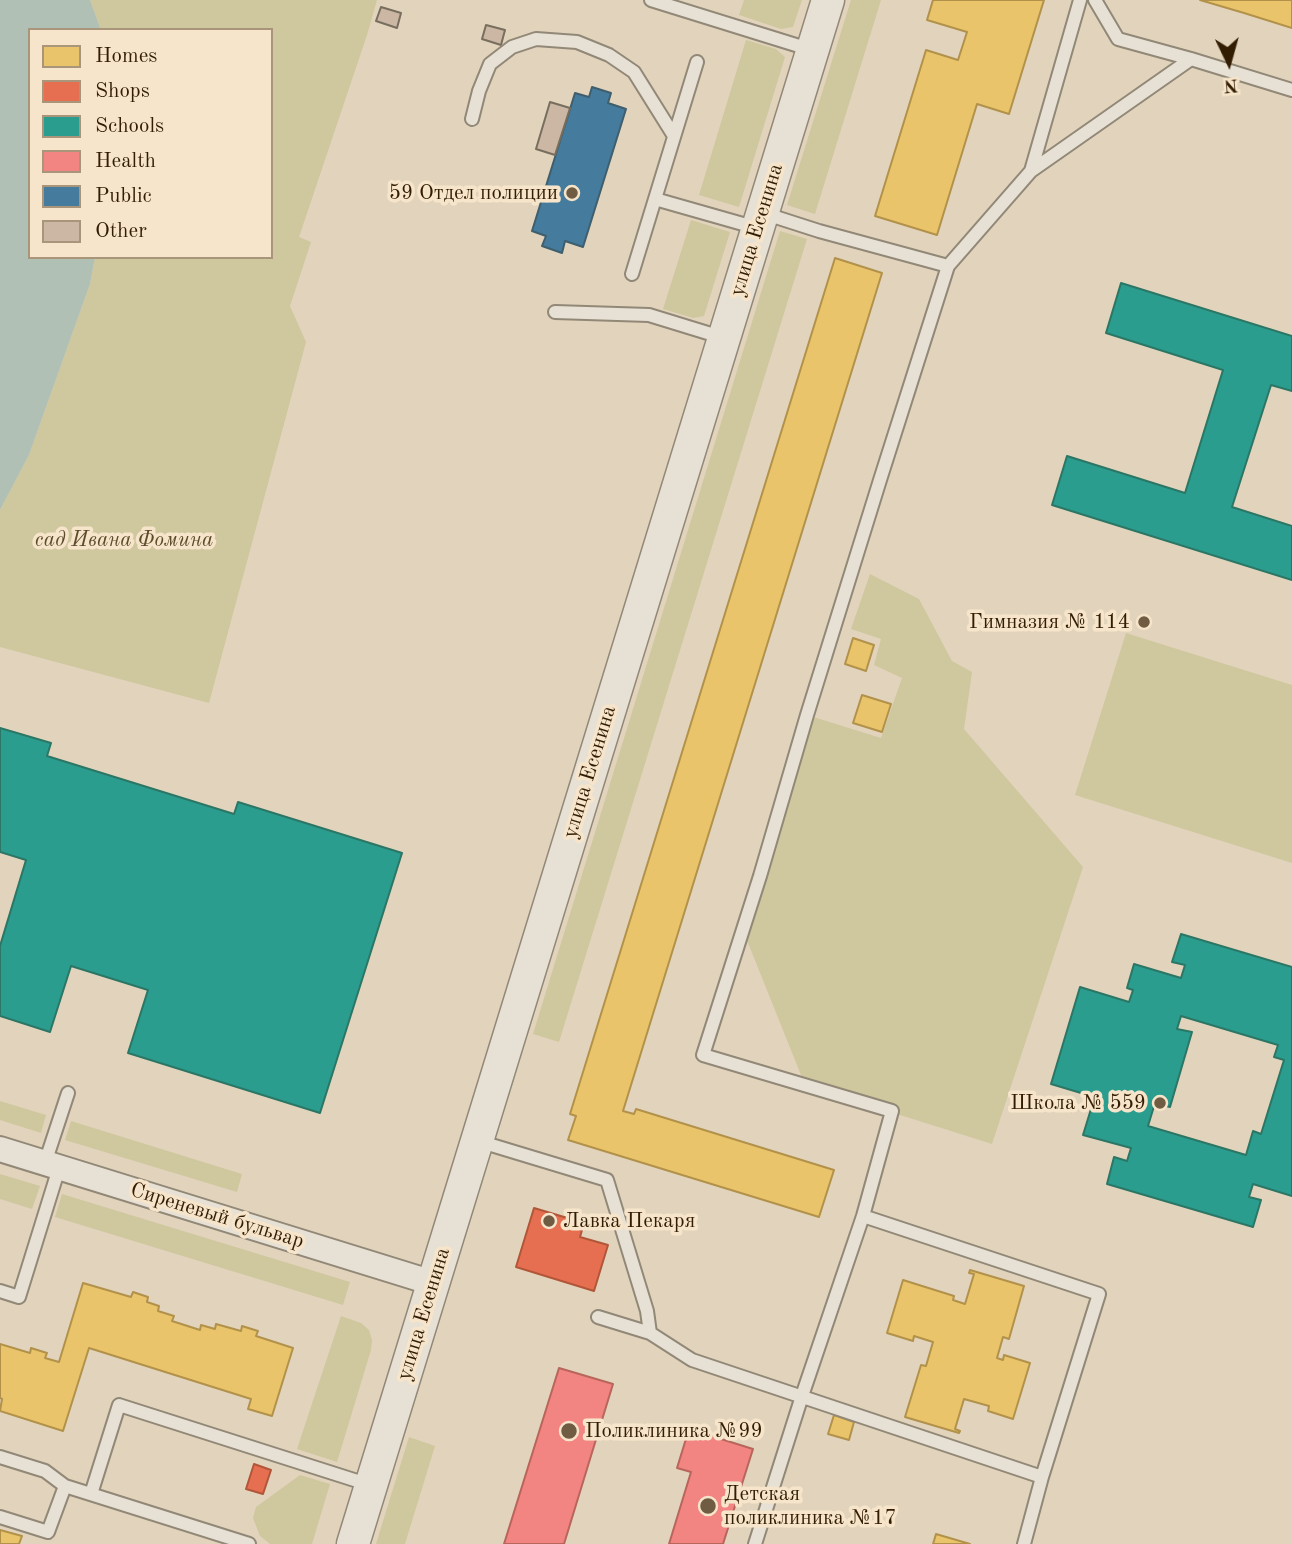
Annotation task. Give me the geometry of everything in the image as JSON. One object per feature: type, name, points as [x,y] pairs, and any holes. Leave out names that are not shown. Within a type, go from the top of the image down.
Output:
[{"type":"street","name":"улица Есенина","points":[[353,1544],[828,0]]},
{"type":"street","name":"Сиреневый бульвар","points":[[0,1149],[433,1283]]},
{"type":"lane","points":[[652,0],[812,50]]},
{"type":"lane","points":[[1031,171],[1080,0]]},
{"type":"lane","points":[[1095,0],[1118,39],[1191,58],[1292,90]]},
{"type":"lane","points":[[472,120],[478,91],[490,64],[512,47],[537,40],[577,43],[609,55],[634,72],[674,136]]},
{"type":"lane","points":[[755,1544],[863,1216],[892,1111],[702,1055],[948,266],[1031,171],[1191,58]]},
{"type":"lane","points":[[632,274],[697,62]]},
{"type":"lane","points":[[655,198],[819,230],[948,266]]},
{"type":"lane","points":[[555,312],[649,315],[724,338]]},
{"type":"lane","points":[[0,1292],[19,1297],[68,1093]]},
{"type":"lane","points":[[477,1141],[607,1180],[647,1311],[650,1333]]},
{"type":"lane","points":[[863,1216],[1099,1294],[1042,1476],[1024,1544]]},
{"type":"lane","points":[[598,1317],[650,1333],[692,1360],[1042,1476]]},
{"type":"lane","points":[[91,1494],[119,1405],[371,1485]]},
{"type":"lane","points":[[0,1457],[46,1471],[65,1486],[249,1544]]},
{"type":"lane","points":[[0,1517],[48,1532],[65,1486]]},
{"type":"green space","name":"сад Ивана Фомина","points":[[90,0],[377,0],[299,237],[311,242],[290,306],[306,342],[209,703],[0,647],[0,510],[29,455],[90,284],[95,259],[273,259],[273,28],[100,28]]},
{"type":"green space","points":[[744,0],[802,0],[793,27],[781,29],[739,15]]},
{"type":"green space","points":[[851,0],[881,0],[815,214],[787,205]]},
{"type":"green space","points":[[746,40],[776,49],[785,57],[739,207],[699,195]]},
{"type":"green space","points":[[691,220],[730,232],[704,316],[693,318],[663,309]]},
{"type":"green space","points":[[780,231],[807,239],[559,1042],[533,1034]]},
{"type":"green space","points":[[870,574],[919,599],[952,661],[972,672],[964,729],[1083,867],[992,1144],[805,1085],[742,928],[807,715],[881,738],[902,678],[874,665],[881,639],[851,629]]},
{"type":"green space","points":[[1126,633],[1292,685],[1292,863],[1075,795]]},
{"type":"green space","points":[[0,1101],[46,1115],[41,1133],[0,1120]]},
{"type":"green space","points":[[71,1121],[242,1174],[237,1192],[65,1140]]},
{"type":"green space","points":[[0,1174],[40,1186],[32,1209],[0,1199]]},
{"type":"green space","points":[[62,1194],[350,1282],[343,1305],[55,1217]]},
{"type":"green space","points":[[341,1316],[361,1323],[369,1330],[372,1340],[337,1462],[297,1449]]},
{"type":"green space","points":[[409,1437],[435,1446],[405,1544],[376,1544]]},
{"type":"green space","points":[[300,1475],[330,1484],[312,1544],[270,1544],[260,1536],[253,1518],[256,1507]]},
{"type":"shaded area","points":[[0,0],[90,0],[100,28],[28,28],[28,259],[95,259],[90,284],[29,455],[0,510]]},
{"type":"building: Homes","points":[[933,0],[1044,0],[1009,114],[977,104],[937,235],[875,216],[926,50],[958,60],[967,32],[927,20]]},
{"type":"building: Homes","points":[[1200,0],[1292,0],[1292,28],[1244,13]]},
{"type":"building: Homes","points":[[835,258],[882,273],[623,1111],[634,1114],[636,1109],[834,1170],[819,1217],[568,1140],[576,1116],[570,1114]]},
{"type":"building: Homes","points":[[853,638],[874,645],[866,671],[845,664]]},
{"type":"building: Homes","points":[[862,695],[891,704],[882,732],[853,723]]},
{"type":"building: Homes","points":[[970,1270],[1024,1286],[1009,1339],[1003,1337],[997,1358],[1003,1360],[1004,1355],[1030,1363],[1013,1419],[988,1411],[989,1406],[964,1399],[955,1429],[960,1431],[959,1433],[905,1417],[921,1365],[926,1366],[933,1342],[914,1336],[913,1341],[887,1333],[903,1280],[954,1296],[953,1300],[965,1304],[974,1274],[969,1273]]},
{"type":"building: Homes","points":[[83,1283],[131,1297],[133,1292],[148,1297],[147,1302],[159,1306],[158,1311],[174,1316],[172,1321],[200,1330],[201,1325],[215,1329],[216,1324],[241,1331],[242,1326],[258,1331],[256,1336],[293,1348],[272,1416],[248,1409],[251,1399],[89,1348],[63,1431],[0,1411],[0,1344],[30,1353],[31,1348],[47,1353],[45,1358],[59,1362]]},
{"type":"building: Homes","points":[[834,1415],[854,1422],[849,1440],[828,1434]]},
{"type":"building: Homes","points":[[0,1530],[22,1536],[19,1544],[0,1544]]},
{"type":"building: Homes","points":[[936,1534],[970,1544],[933,1544]]},
{"type":"building: Shops","points":[[534,1208],[584,1223],[580,1237],[608,1245],[594,1291],[516,1267]]},
{"type":"building: Shops","points":[[254,1464],[271,1470],[263,1494],[246,1489]]},
{"type":"building: Schools","points":[[1121,283],[1292,336],[1292,391],[1271,385],[1232,507],[1292,526],[1292,580],[1052,505],[1067,456],[1185,493],[1223,370],[1106,333]]},
{"type":"building: Schools","points":[[0,728],[51,743],[47,756],[234,814],[238,802],[402,853],[320,1113],[128,1053],[148,990],[71,966],[50,1032],[0,1016],[0,946],[26,860],[0,852]]},
{"type":"building: Schools","points":[[1181,934],[1292,967],[1292,1196],[1253,1184],[1249,1197],[1261,1200],[1253,1227],[1107,1184],[1114,1157],[1127,1161],[1131,1148],[1083,1135],[1091,1109],[1097,1111],[1101,1099],[1051,1084],[1080,987],[1129,1002],[1133,990],[1127,988],[1134,964],[1181,978],[1185,965],[1172,962]],"holes":[[[1181,1016],[1278,1045],[1274,1057],[1284,1060],[1261,1134],[1253,1131],[1246,1155],[1148,1126],[1155,1103],[1170,1107],[1192,1032],[1177,1029]]]},
{"type":"building: Health","name":"Поликлиника №99","points":[[559,1368],[613,1384],[564,1544],[504,1544]]},
{"type":"building: Health","name":"Детская поликлиника №17","points":[[689,1429],[753,1449],[723,1544],[669,1544],[691,1472],[677,1468]]},
{"type":"building: Public","name":"59 Отдел полиции","points":[[592,87],[611,93],[608,103],[626,109],[583,247],[565,241],[562,253],[542,246],[546,236],[532,231],[575,93],[589,97]]},
{"type":"building: Other","points":[[381,7],[401,13],[397,28],[376,21]]},
{"type":"building: Other","points":[[486,25],[505,30],[501,45],[482,39]]},
{"type":"building: Other","points":[[550,102],[570,108],[555,155],[536,149]]},
{"type":"place","name":"59 Отдел полиции","points":[[572,193]]},
{"type":"place","name":"Гимназия № 114","points":[[1144,622]]},
{"type":"place","name":"Школа № 559","points":[[1160,1103]]},
{"type":"place","name":"Лавка Пекаря","points":[[549,1221]]},
{"type":"place","name":"Поликлиника №99","points":[[569,1431]]},
{"type":"place","name":"Детская поликлиника №17","points":[[708,1506]]}]
